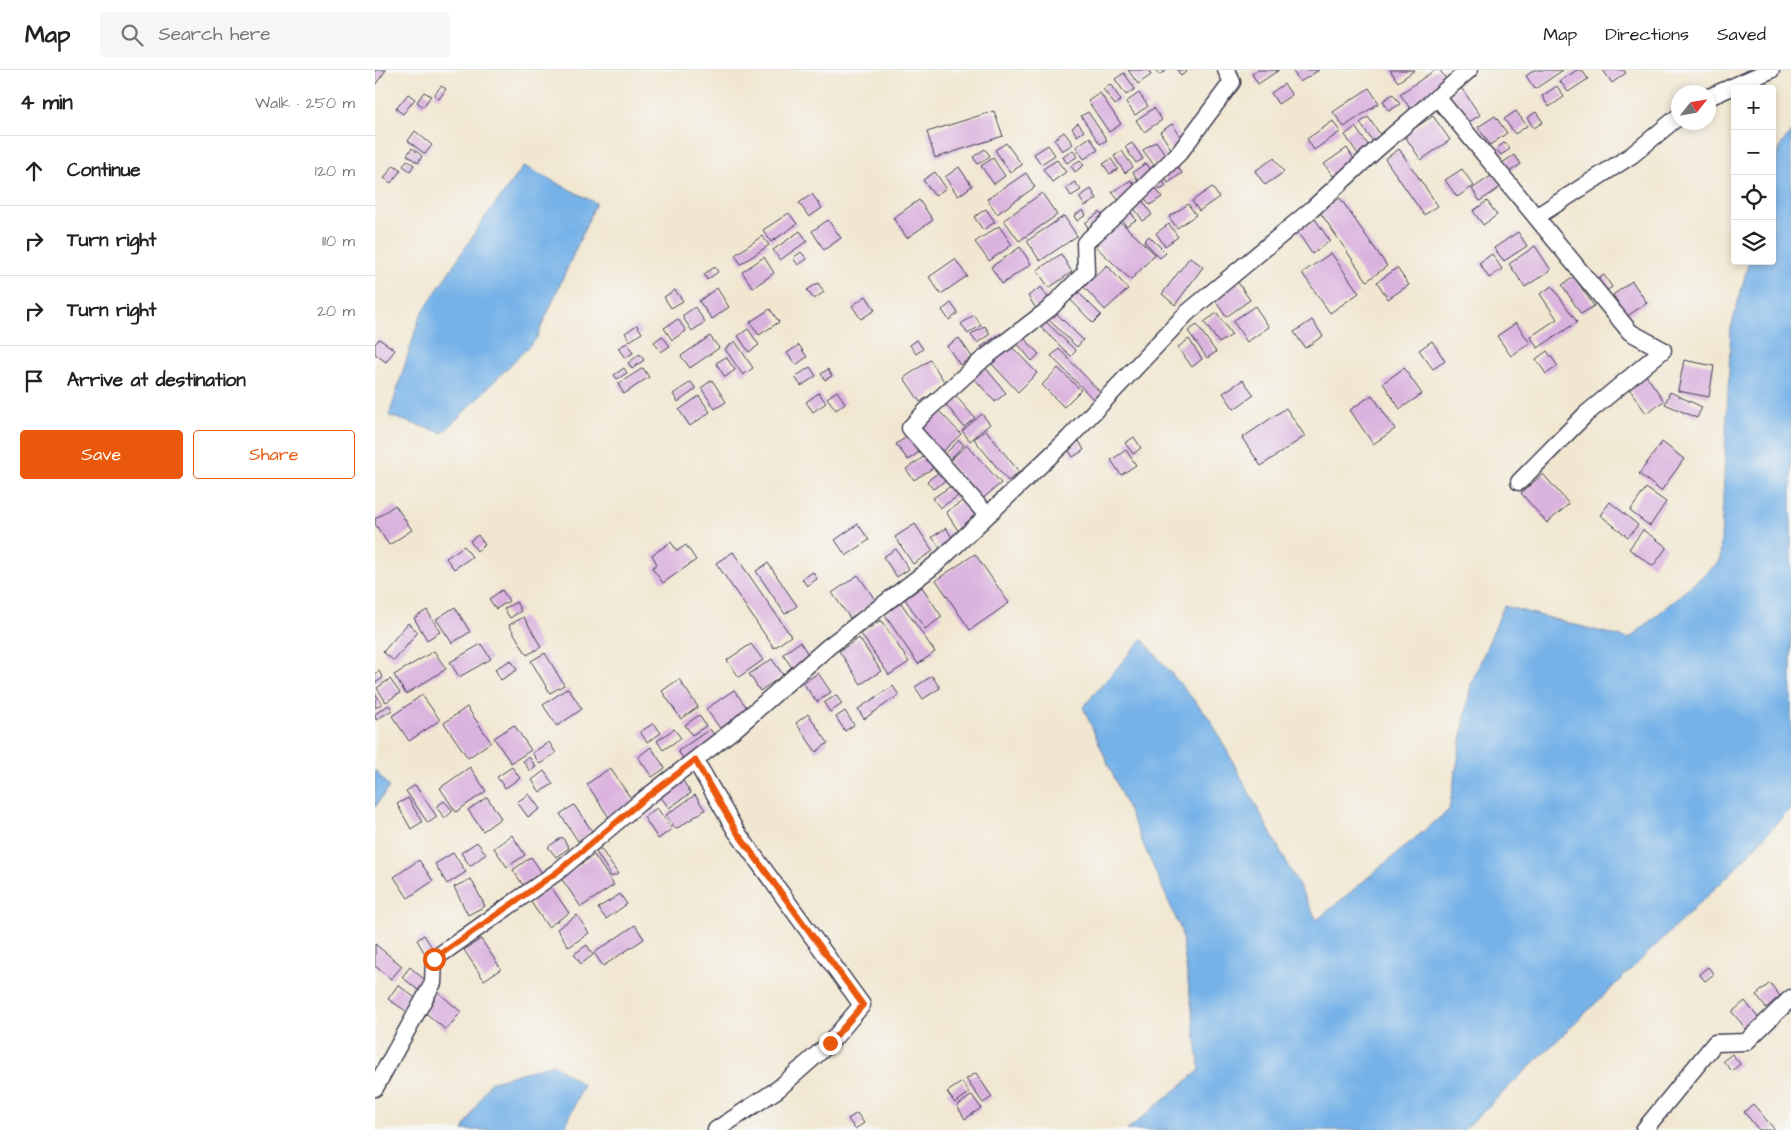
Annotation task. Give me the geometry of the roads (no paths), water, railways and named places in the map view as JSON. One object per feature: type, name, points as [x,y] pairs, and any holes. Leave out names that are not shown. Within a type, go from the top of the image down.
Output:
[{"type":"street","points":[[987,515],[910,428],[982,360],[1049,309],[1086,272],[1085,242],[1180,152],[1233,82],[1226,70]]},
{"type":"street","points":[[375,1088],[433,983],[434,959],[557,872],[638,804],[736,728],[828,647],[936,564],[1068,439],[1187,313],[1311,210],[1378,148],[1469,70]]},
{"type":"street","points":[[1716,94],[1771,70]]},
{"type":"street","points":[[1437,97],[1630,332],[1663,350],[1586,414],[1519,482]]},
{"type":"street","points":[[1536,217],[1632,155],[1671,123]]},
{"type":"street","points":[[695,760],[736,831],[863,1005],[830,1043],[778,1089],[716,1130]]},
{"type":"street","points":[[1644,1130],[1715,1043],[1746,1042],[1791,998]]},
{"type":"water","points":[[1791,132],[1791,808],[1730,874],[1464,1130],[1127,1130],[1200,1070],[1181,930],[1083,707],[1142,639],[1210,719],[1317,920],[1449,810],[1471,684],[1504,606],[1629,639],[1720,561],[1731,328],[1748,265],[1776,265],[1776,163],[1781,145]]},
{"type":"water","points":[[524,166],[596,203],[536,339],[443,433],[389,416],[420,316],[484,219]]},
{"type":"water","points":[[375,770],[389,787],[375,807]]},
{"type":"water","points":[[553,1064],[583,1085],[564,1130],[463,1130],[490,1082]]}]
